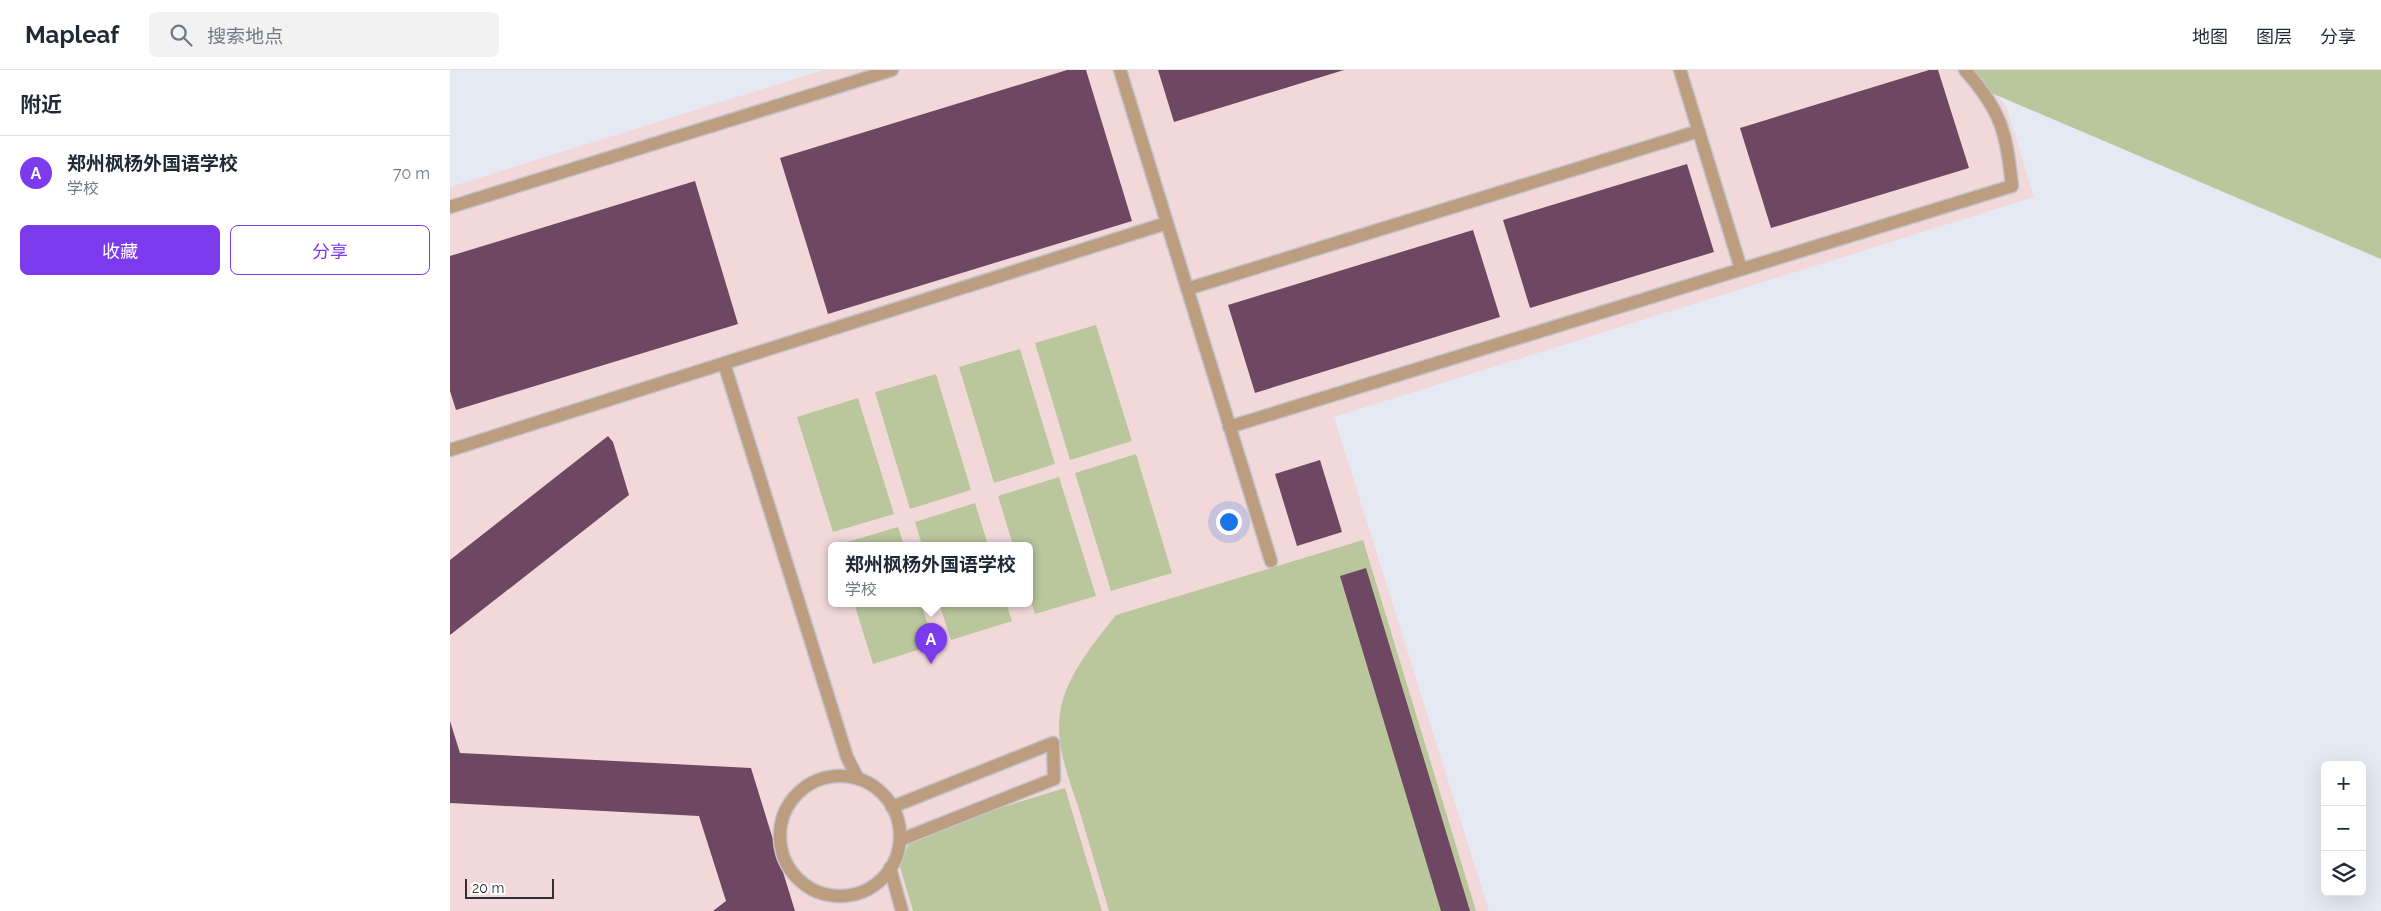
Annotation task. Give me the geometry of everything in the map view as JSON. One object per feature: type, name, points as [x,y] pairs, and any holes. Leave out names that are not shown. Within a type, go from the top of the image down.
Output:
[{"type":"lane","points":[[450,207],[892,70]]},
{"type":"lane","points":[[1120,70],[1271,561]]},
{"type":"lane","points":[[1680,70],[1741,269]]},
{"type":"lane","points":[[1230,427],[2012,186],[2008,147],[1997,113],[1982,90],[1965,70]]},
{"type":"lane","points":[[1187,289],[1699,131]]},
{"type":"lane","points":[[450,450],[1167,223]]},
{"type":"lane","points":[[724,363],[847,757],[858,779]]},
{"type":"lane","points":[[892,807],[1053,743],[1054,779],[900,840]]},
{"type":"lane","points":[[842,776],[858,779],[879,792],[892,807],[899,826],[900,840],[897,854],[890,868],[873,886],[860,892],[847,895],[830,895],[814,890],[801,882],[790,869],[783,855],[780,838],[782,822],[788,807],[797,794],[811,784],[826,778],[842,776]]},
{"type":"lane","points":[[890,868],[902,911]]},
{"type":"shaded area","points":[[823,70],[1976,70],[2006,106],[2034,197],[1334,417],[1489,911],[450,911],[450,187]]},
{"type":"green space","points":[[1967,70],[2381,70],[2381,259],[1982,89]]},
{"type":"green space","points":[[1096,325],[1132,441],[1070,460],[1035,343]]},
{"type":"green space","points":[[1020,349],[1055,464],[994,483],[959,367]]},
{"type":"green space","points":[[936,374],[971,490],[910,509],[875,392]]},
{"type":"green space","points":[[858,398],[894,514],[833,532],[797,417]]},
{"type":"green space","points":[[1136,454],[1172,573],[1111,591],[1075,473]]},
{"type":"green space","points":[[1059,477],[1096,596],[1035,614],[1033,607],[1033,542],[1012,542],[998,496]]},
{"type":"green space","points":[[975,503],[987,542],[921,542],[915,522]]},
{"type":"green space","points":[[898,527],[903,542],[847,542]]},
{"type":"green space","points":[[1363,540],[1476,911],[1109,911],[1067,774],[1059,737],[1060,713],[1063,700],[1074,674],[1090,649],[1116,615]]},
{"type":"green space","points":[[855,607],[922,607],[934,645],[873,664]]},
{"type":"green space","points":[[940,607],[1007,607],[1012,621],[951,640]]},
{"type":"green space","points":[[1065,788],[1102,911],[913,911],[900,867],[912,835]]},
{"type":"building","points":[[1067,70],[1086,70],[1132,221],[828,314],[780,158]]},
{"type":"building","points":[[1158,70],[1344,70],[1174,122]]},
{"type":"building","points":[[1929,70],[1938,70],[1969,168],[1771,228],[1740,128]]},
{"type":"building","points":[[1687,164],[1714,252],[1530,308],[1503,220]]},
{"type":"building","points":[[695,181],[738,324],[456,410],[450,391],[450,256]]},
{"type":"building","points":[[1473,230],[1500,317],[1255,393],[1228,305]]},
{"type":"building","points":[[608,436],[613,442],[629,495],[450,635],[450,560]]},
{"type":"building","points":[[1320,460],[1342,532],[1297,546],[1275,474]]},
{"type":"building","points":[[1366,568],[1470,911],[1441,911],[1340,576]]},
{"type":"building","points":[[450,721],[460,753],[751,768],[795,911],[713,911],[726,901],[699,816],[450,803]]},
{"type":"place","name":"郑州枫杨外国语学校","points":[[931,664]]}]
